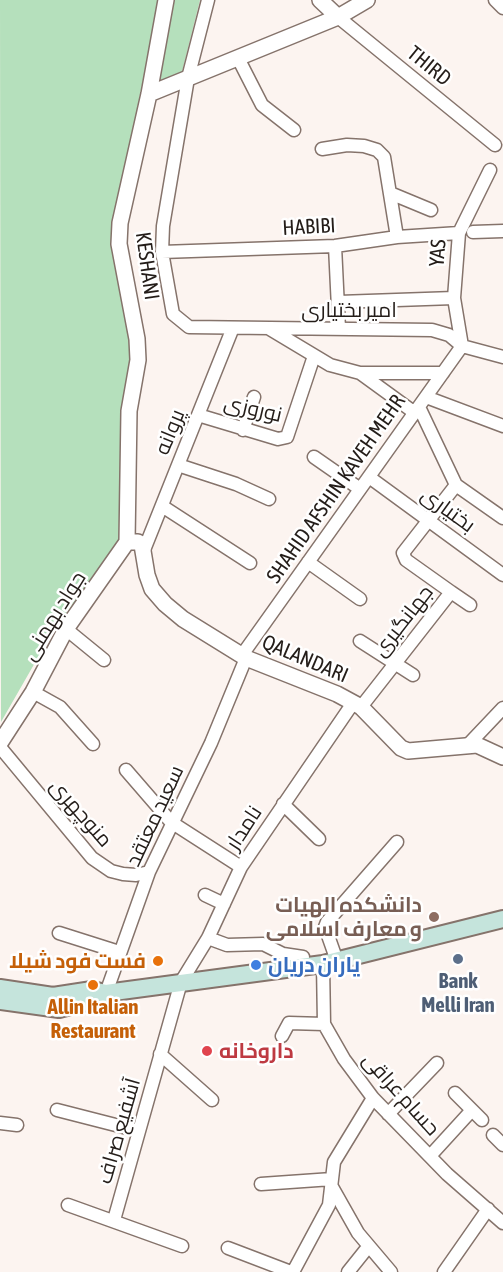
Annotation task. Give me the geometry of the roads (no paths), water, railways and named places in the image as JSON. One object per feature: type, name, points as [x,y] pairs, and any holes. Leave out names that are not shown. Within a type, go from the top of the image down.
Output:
[{"type":"main road","points":[[0,988],[53,996],[92,990],[106,993],[330,963],[501,923]]},
{"type":"main road","points":[[0,1001],[58,1009],[99,999],[106,993]]},
{"type":"street","name":"KESHANI","points":[[128,542],[129,411],[138,360],[137,339],[119,244],[120,223],[149,94],[166,0]]},
{"type":"street","name":"امیر بختیاری","points":[[208,0],[188,78],[163,226],[162,252],[173,314],[189,327],[232,330],[432,330],[449,335],[462,346],[503,357]]},
{"type":"street","points":[[320,0],[338,17]]},
{"type":"street","points":[[149,94],[338,17],[367,0]]},
{"type":"street","points":[[495,0],[503,8]]},
{"type":"street","name":"THIRD","points":[[338,17],[495,145]]},
{"type":"street","points":[[238,58],[262,105],[294,130]]},
{"type":"street","points":[[322,149],[347,145],[377,150],[384,157],[397,237]]},
{"type":"street","name":"YAS","points":[[462,346],[454,298],[459,233],[490,170]]},
{"type":"street","points":[[390,193],[431,210]]},
{"type":"street","points":[[473,232],[503,231]]},
{"type":"street","name":"HABIBI","points":[[162,252],[335,246],[397,237],[459,233]]},
{"type":"street","points":[[335,246],[339,329]]},
{"type":"street","points":[[339,302],[454,298]]},
{"type":"street","name":"پروانه","points":[[144,550],[232,330]]},
{"type":"street","points":[[270,330],[330,365],[360,373],[420,406],[503,426]]},
{"type":"street","name":"SHAHID AFSHIN KAVEH MEHR","points":[[244,657],[462,346]]},
{"type":"street","name":"نوروزی","points":[[198,415],[278,439],[287,437],[314,356]]},
{"type":"street","points":[[360,373],[443,373]]},
{"type":"street","points":[[243,430],[254,397]]},
{"type":"street","points":[[420,406],[456,485],[503,518]]},
{"type":"street","points":[[314,457],[360,489]]},
{"type":"street","points":[[178,465],[236,484],[269,499]]},
{"type":"street","name":"بختیاری","points":[[369,477],[503,575]]},
{"type":"street","name":"جهانگیری","points":[[357,705],[394,664],[451,592],[404,557],[405,549],[456,485]]},
{"type":"street","points":[[162,506],[250,563]]},
{"type":"street","points":[[128,542],[138,542],[144,550]]},
{"type":"street","name":"جواد بهمنی","points":[[0,745],[33,692],[66,629],[128,542]]},
{"type":"street","name":"QALANDARI","points":[[144,550],[147,575],[152,589],[165,604],[244,657],[337,694],[357,705],[394,743],[408,751],[484,746],[503,757]]},
{"type":"street","points":[[309,562],[360,599]]},
{"type":"street","points":[[451,592],[470,605]]},
{"type":"street","points":[[66,629],[104,660]]},
{"type":"street","points":[[360,641],[413,675]]},
{"type":"street","name":"سعید معتقد","points":[[106,993],[149,872],[171,822],[211,743],[244,657]]},
{"type":"street","points":[[33,692],[60,707],[93,744]]},
{"type":"street","name":"نامدار","points":[[180,982],[208,938],[242,867],[283,804],[357,705]]},
{"type":"street","points":[[467,746],[503,708]]},
{"type":"street","name":"منوچهری","points":[[0,745],[101,865],[123,874],[136,875],[149,872]]},
{"type":"street","points":[[126,770],[171,822],[242,867]]},
{"type":"street","points":[[283,804],[319,839]]},
{"type":"street","name":"حسام عراقی","points":[[397,842],[327,922],[325,927],[330,963],[324,1024],[344,1059],[373,1098],[430,1156],[497,1213]]},
{"type":"street","points":[[205,895],[224,904]]},
{"type":"street","points":[[59,933],[119,952]]},
{"type":"street","points":[[208,938],[227,945],[263,944],[283,954],[303,957]]},
{"type":"street","name":"آشفیع صراف","points":[[114,1220],[180,982]]},
{"type":"street","points":[[282,1036],[289,1023],[324,1024]]},
{"type":"street","points":[[160,1054],[212,1100]]},
{"type":"street","points":[[388,1114],[437,1063]]},
{"type":"street","points":[[455,1093],[482,1120]]},
{"type":"street","points":[[228,1248],[292,1272],[329,1205],[334,1162],[373,1098]]},
{"type":"street","points":[[57,1110],[139,1131]]},
{"type":"street","points":[[430,1156],[472,1110]]},
{"type":"street","points":[[0,1123],[17,1125]]},
{"type":"street","points":[[493,1135],[503,1145]]},
{"type":"street","points":[[261,1184],[332,1182]]},
{"type":"street","points":[[332,1182],[346,1215],[368,1247],[391,1272]]},
{"type":"street","points":[[68,1205],[183,1246]]},
{"type":"street","points":[[444,1272],[497,1213]]},
{"type":"street","points":[[348,1272],[368,1247]]},
{"type":"place","name":"دانشکده الهیات و معارف اسلامی","points":[[434,917]]},
{"type":"place","name":"Bank Melli Iran","points":[[458,959]]},
{"type":"place","name":"فست فود شیلا","points":[[158,961]]},
{"type":"place","name":"یاران دریان","points":[[256,965]]},
{"type":"place","name":"Allin Italian Restaurant","points":[[93,985]]},
{"type":"place","name":"داروخانه","points":[[207,1051]]}]
